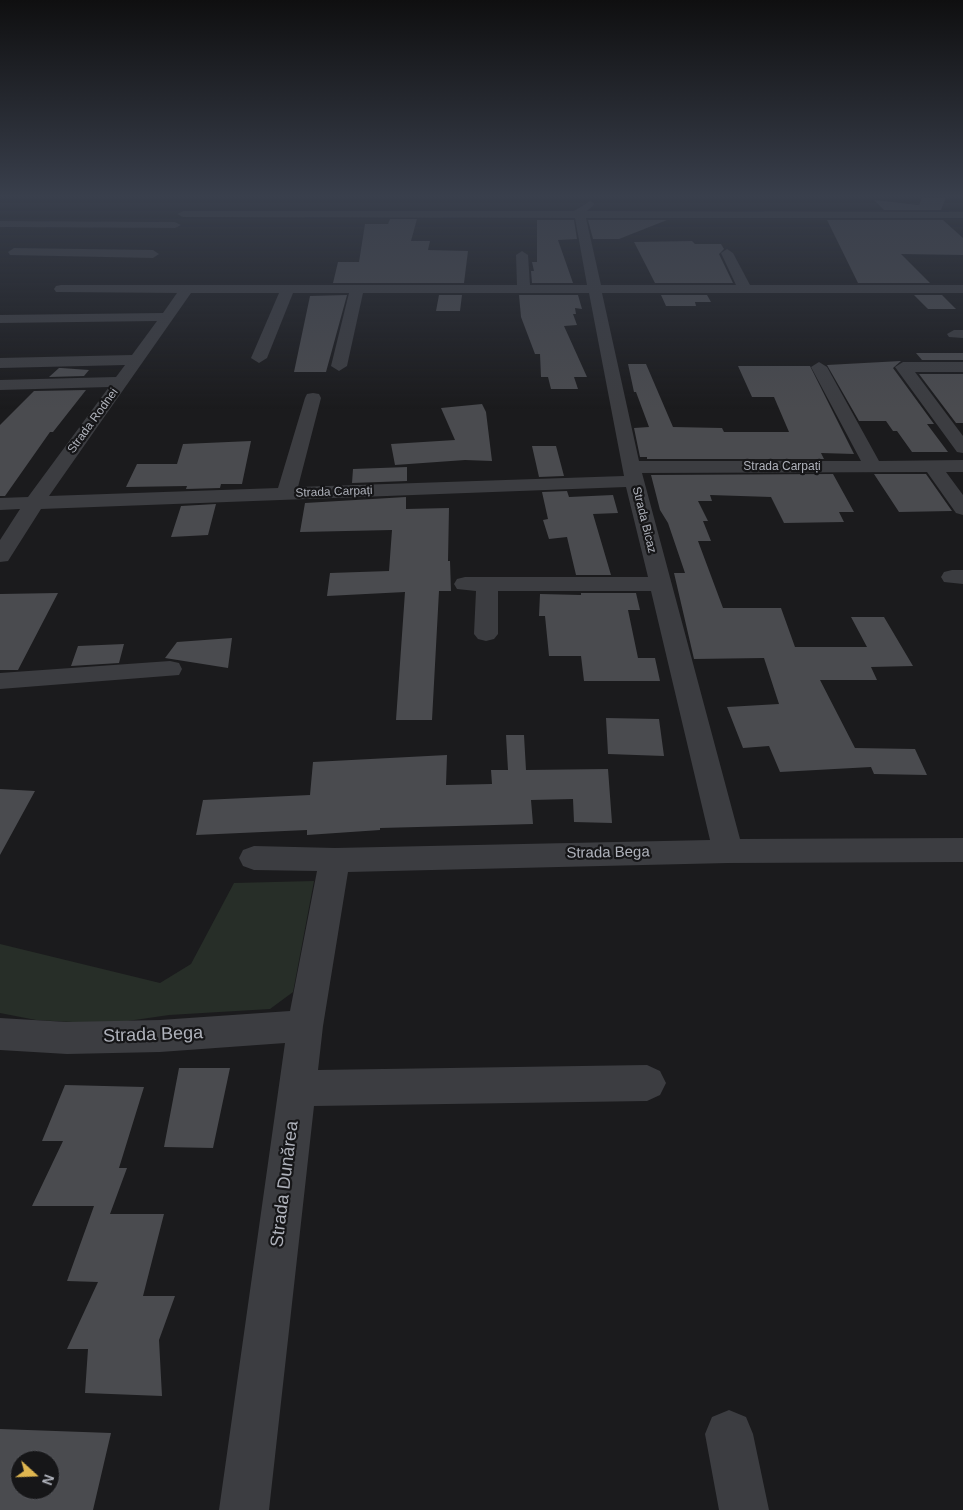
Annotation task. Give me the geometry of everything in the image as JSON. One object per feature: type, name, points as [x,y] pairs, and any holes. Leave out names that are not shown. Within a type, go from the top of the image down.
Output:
[{"type":"street","points":[[127,288],[142,268]]},
{"type":"street","points":[[523,268],[524,289]]},
{"type":"street","name":"Strada Bicaz","points":[[589,268],[632,474],[728,850]]},
{"type":"street","points":[[735,268],[745,289]]},
{"type":"street","name":"Strada Rodnei","points":[[0,556],[34,503],[188,288]]},
{"type":"street","points":[[61,289],[963,289]]},
{"type":"street","points":[[260,358],[288,289]]},
{"type":"street","points":[[339,366],[357,289]]},
{"type":"street","points":[[0,319],[167,317]]},
{"type":"street","points":[[0,362],[137,360]]},
{"type":"street","points":[[963,367],[903,367],[963,448]]},
{"type":"street","points":[[819,368],[873,466]]},
{"type":"street","points":[[0,385],[121,382]]},
{"type":"street","points":[[286,494],[312,398]]},
{"type":"street","name":"Strada Carpați","points":[[0,504],[286,494],[632,474],[873,466],[963,466]]},
{"type":"street","points":[[933,466],[963,509]]},
{"type":"street","points":[[486,634],[476,584],[660,584]]},
{"type":"street","points":[[0,681],[170,669]]},
{"type":"street","name":"Strada Bega","points":[[254,858],[335,860],[728,850],[963,850]]},
{"type":"street","name":"Strada Dunărea","points":[[244,1510],[305,1026],[335,860]]},
{"type":"street","name":"Strada Bega","points":[[0,1034],[67,1038],[160,1036],[305,1026]]},
{"type":"street","points":[[297,1088],[646,1083]]},
{"type":"street","points":[[729,1434],[744,1510]]},
{"type":"shaded area","points":[[314,881],[293,992],[270,1009],[169,1015],[107,1024],[36,1020],[0,1013],[0,944],[160,983],[191,964],[234,883]]},
{"type":"building","points":[[336,268],[466,268],[464,283],[333,283]]},
{"type":"building","points":[[533,268],[568,268],[573,283],[532,283],[531,271],[534,271]]},
{"type":"building","points":[[648,268],[726,268],[733,283],[655,283]]},
{"type":"building","points":[[851,268],[915,268],[930,283],[858,283]]},
{"type":"building","points":[[347,295],[326,372],[294,372],[310,296]]},
{"type":"building","points":[[439,295],[462,295],[460,311],[436,311]]},
{"type":"building","points":[[519,295],[578,295],[582,309],[575,308],[576,314],[573,314],[577,325],[564,326],[587,377],[574,377],[578,389],[551,389],[548,377],[541,377],[540,354],[535,354],[521,317]]},
{"type":"building","points":[[661,295],[707,295],[711,302],[695,302],[696,306],[666,306]]},
{"type":"building","points":[[914,295],[942,295],[956,309],[928,309]]},
{"type":"building","points":[[916,353],[963,353],[963,360],[922,360]]},
{"type":"building","points":[[901,361],[893,368],[934,424],[927,424],[948,452],[912,452],[897,431],[893,431],[886,421],[859,421],[827,365]]},
{"type":"building","points":[[628,364],[646,364],[673,427],[722,428],[724,432],[789,432],[774,397],[752,397],[738,366],[810,366],[854,454],[821,453],[824,459],[647,459],[647,457],[640,457],[634,428],[649,427],[636,392],[634,392]]},
{"type":"building","points":[[59,368],[89,370],[84,376],[49,377]]},
{"type":"building","points":[[919,374],[963,374],[963,423],[956,423]]},
{"type":"building","points":[[86,390],[53,432],[50,432],[5,496],[0,496],[0,425],[34,391]]},
{"type":"building","points":[[482,404],[486,412],[492,461],[465,460],[395,465],[391,444],[455,440],[441,408]]},
{"type":"building","points":[[251,441],[242,484],[221,484],[220,488],[186,489],[187,486],[126,487],[137,464],[177,464],[183,444]]},
{"type":"building","points":[[532,446],[556,446],[564,476],[539,477]]},
{"type":"building","points":[[407,467],[407,481],[352,483],[353,469]]},
{"type":"building","points":[[833,474],[854,512],[839,512],[844,522],[784,523],[771,497],[710,495],[712,501],[698,501],[708,521],[703,521],[711,541],[698,541],[723,608],[781,608],[795,647],[867,647],[851,617],[884,617],[913,666],[871,667],[877,680],[820,680],[855,748],[915,749],[927,775],[874,774],[871,767],[780,772],[769,746],[743,748],[727,707],[779,704],[764,658],[694,659],[674,573],[685,573],[668,523],[660,510],[651,475]]},
{"type":"building","points":[[874,474],[926,474],[952,511],[899,512]]},
{"type":"building","points":[[567,491],[569,497],[613,495],[618,513],[593,514],[611,575],[576,575],[567,537],[549,539],[543,520],[548,519],[542,492]]},
{"type":"building","points":[[406,497],[406,509],[449,508],[448,561],[450,561],[451,591],[439,591],[432,720],[396,720],[405,592],[327,596],[330,573],[389,571],[392,530],[300,532],[305,503]]},
{"type":"building","points":[[216,504],[208,535],[171,537],[181,506]]},
{"type":"building","points":[[58,593],[18,670],[0,670],[0,594]]},
{"type":"building","points":[[581,593],[636,593],[640,610],[628,610],[638,658],[655,658],[660,681],[584,681],[581,656],[549,656],[545,616],[539,616],[540,594],[581,595]]},
{"type":"building","points":[[232,638],[228,668],[165,658],[177,642]]},
{"type":"building","points":[[124,644],[119,663],[71,666],[78,646]]},
{"type":"building","points":[[606,718],[659,719],[664,756],[608,754]]},
{"type":"building","points":[[506,735],[524,735],[526,770],[608,769],[612,823],[574,822],[573,799],[531,800],[533,824],[380,828],[380,830],[307,835],[307,830],[196,835],[203,800],[310,795],[313,762],[447,755],[446,785],[492,784],[491,770],[508,770]]},
{"type":"building","points":[[0,789],[35,791],[0,855]]},
{"type":"building","points":[[179,1068],[230,1068],[213,1148],[164,1147]]},
{"type":"building","points":[[65,1085],[144,1087],[119,1168],[127,1168],[110,1214],[164,1214],[143,1296],[175,1296],[159,1340],[162,1396],[85,1393],[88,1349],[67,1349],[98,1282],[67,1281],[94,1206],[32,1206],[63,1141],[42,1141]]},
{"type":"building","points":[[0,1429],[111,1433],[93,1510],[0,1510]]}]
